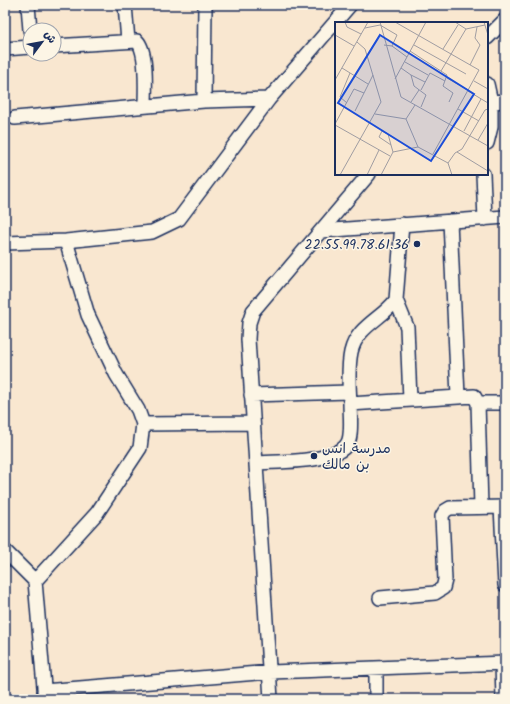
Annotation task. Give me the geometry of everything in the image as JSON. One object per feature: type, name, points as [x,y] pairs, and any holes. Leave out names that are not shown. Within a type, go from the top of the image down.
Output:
[{"type":"street","points":[[28,5],[29,22]]},
{"type":"street","points":[[125,5],[128,41]]},
{"type":"street","points":[[204,101],[205,5]]},
{"type":"street","points":[[335,22],[350,5]]},
{"type":"street","points":[[488,37],[505,20]]},
{"type":"street","points":[[5,242],[66,241],[152,232],[179,219],[269,99],[335,22]]},
{"type":"street","points":[[62,45],[128,41],[137,42],[140,44],[144,61],[146,106]]},
{"type":"street","points":[[5,49],[22,48]]},
{"type":"street","points":[[488,88],[491,102],[491,127],[488,139]]},
{"type":"street","points":[[15,118],[204,101],[269,99]]},
{"type":"street","points":[[491,102],[505,101]]},
{"type":"street","points":[[271,699],[251,395],[248,339],[249,323],[253,311],[368,175]]},
{"type":"street","points":[[483,175],[485,219]]},
{"type":"street","points":[[321,230],[505,218]]},
{"type":"street","points":[[450,221],[458,396]]},
{"type":"street","points":[[402,224],[396,300],[407,328],[410,400]]},
{"type":"street","points":[[35,581],[97,513],[140,448],[143,424],[138,410],[116,374],[88,315],[66,241]]},
{"type":"street","points":[[256,462],[324,458],[344,448],[349,439],[351,352],[355,342],[369,322],[392,306],[396,300]]},
{"type":"street","points":[[251,395],[410,400],[474,396],[478,403],[482,507]]},
{"type":"street","points":[[478,403],[505,403]]},
{"type":"street","points":[[143,424],[253,423]]},
{"type":"street","points":[[380,598],[435,593],[443,588],[445,580],[442,516],[445,511],[450,508],[503,507],[505,585]]},
{"type":"street","points":[[5,551],[35,581],[44,695],[270,672],[503,663],[503,699]]},
{"type":"street","points":[[376,668],[376,699]]},
{"type":"place","name":"22.55.99.78.61.36","points":[[417,244]]},
{"type":"place","name":"مدرسة انس بن مالك","points":[[314,456]]}]
